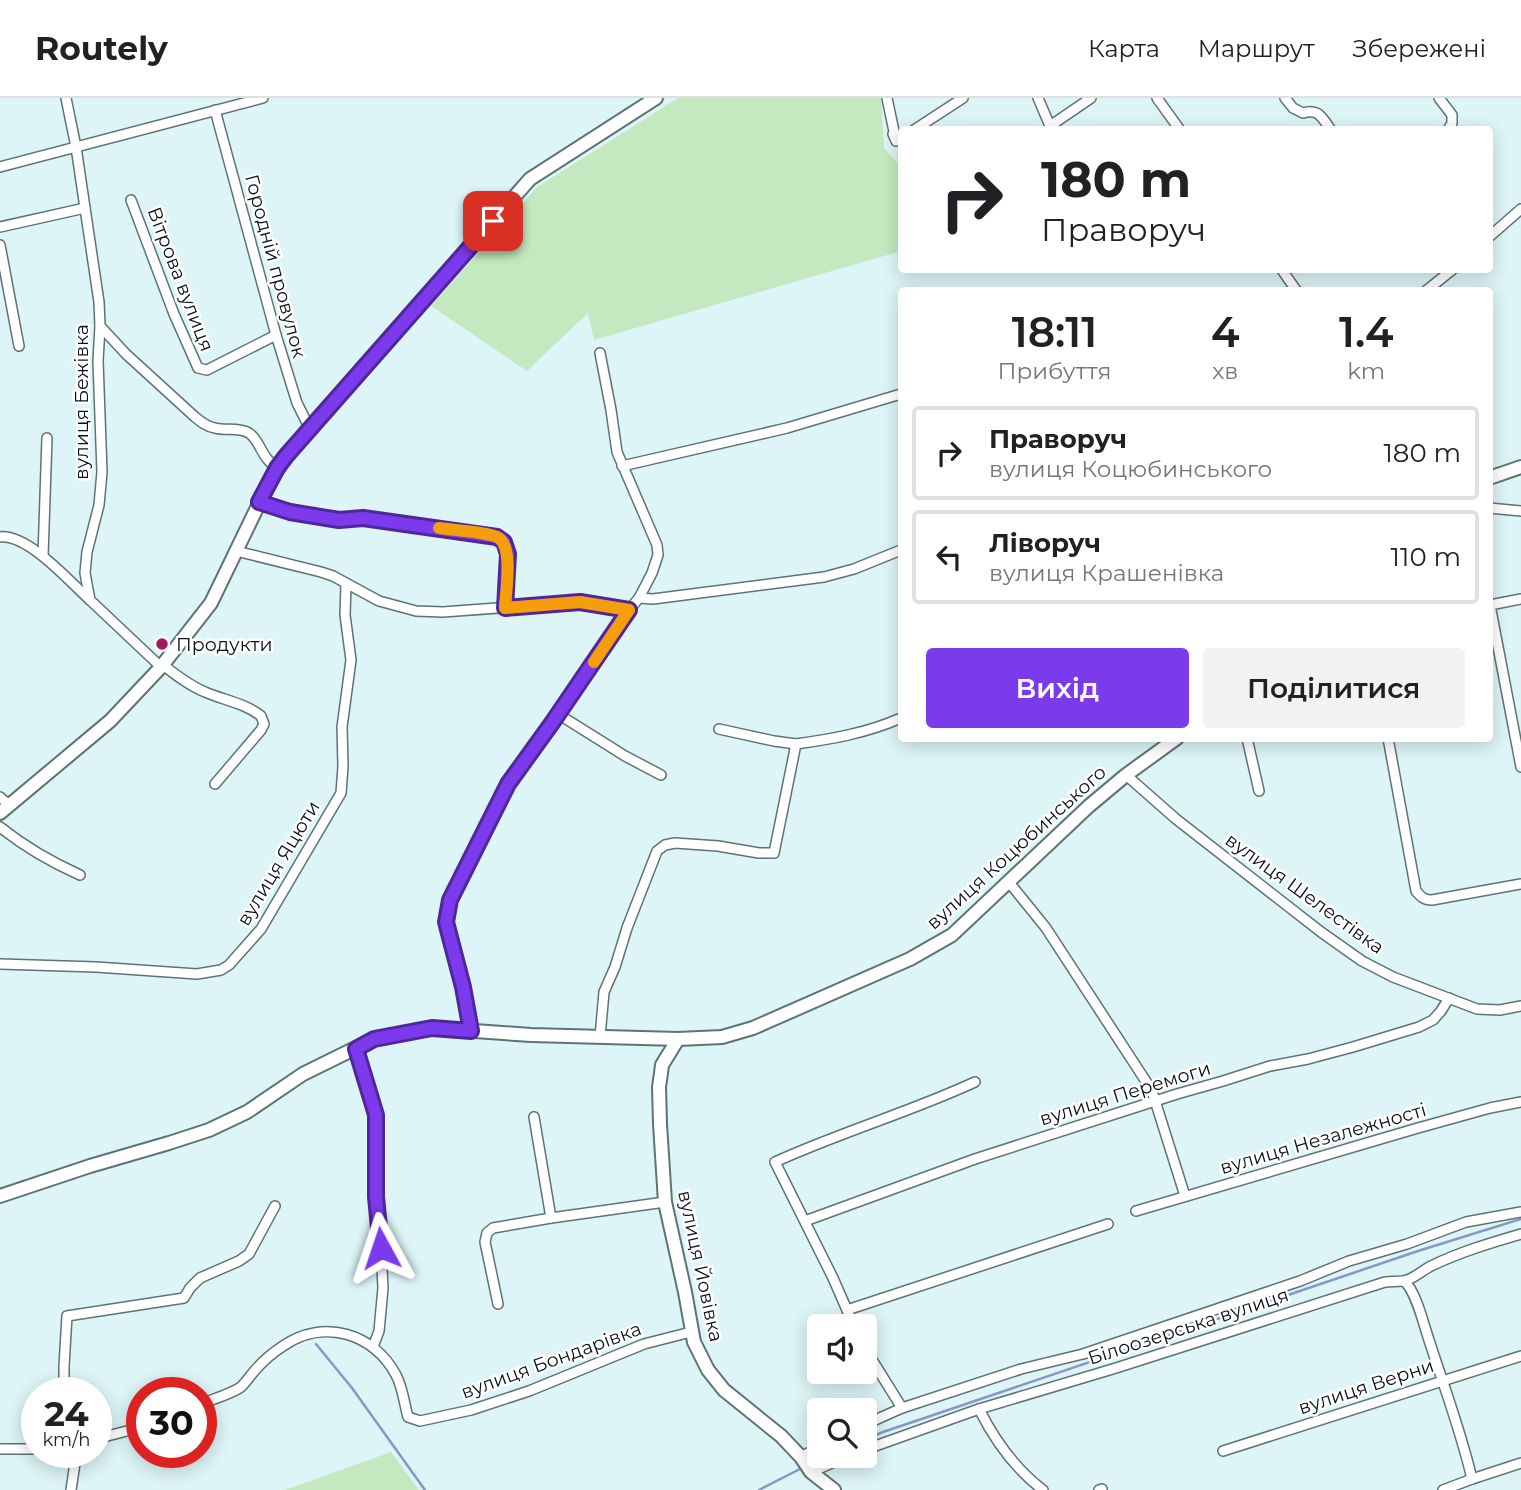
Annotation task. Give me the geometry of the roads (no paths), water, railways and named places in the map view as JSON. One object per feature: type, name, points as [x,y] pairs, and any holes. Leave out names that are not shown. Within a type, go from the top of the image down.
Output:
[{"type":"street","name":"вулиця Бежівка","points":[[66,98],[99,302],[102,472],[99,505],[87,552],[85,573],[89,600]]},
{"type":"street","points":[[0,167],[263,98]]},
{"type":"street","points":[[887,98],[897,137]]},
{"type":"street","points":[[920,126],[963,98]]},
{"type":"street","points":[[1038,98],[1050,126],[1091,98]]},
{"type":"street","points":[[1157,98],[1177,126]]},
{"type":"street","points":[[1285,98],[1293,108],[1303,113],[1317,113],[1328,126]]},
{"type":"street","points":[[1439,98],[1452,115],[1450,126]]},
{"type":"street","points":[[3,805],[110,721],[162,666],[211,603],[277,468],[530,179],[650,99]]},
{"type":"street","name":"Городній провулок","points":[[215,110],[276,335],[297,403],[310,429]]},
{"type":"street","name":"Вітрова вулиця","points":[[131,200],[174,314],[198,368],[207,370],[276,335]]},
{"type":"street","points":[[0,227],[85,208]]},
{"type":"street","points":[[1493,234],[1521,209]]},
{"type":"street","points":[[0,245],[19,346]]},
{"type":"street","points":[[1431,287],[1448,273]]},
{"type":"street","points":[[100,326],[125,354],[195,417],[216,429],[251,434],[265,458],[277,468]]},
{"type":"street","points":[[471,1031],[446,922],[450,900],[508,784],[639,598],[656,565],[658,555],[654,535],[617,452],[600,353]]},
{"type":"street","points":[[622,466],[787,428],[898,395]]},
{"type":"street","points":[[43,556],[47,438]]},
{"type":"street","points":[[1493,477],[1521,467]]},
{"type":"street","points":[[259,502],[290,512],[339,520],[363,518],[497,537],[504,542],[508,554],[505,608]]},
{"type":"street","points":[[1493,508],[1521,511]]},
{"type":"street","points":[[0,537],[14,538],[43,556],[162,666],[204,692],[261,716],[264,724],[261,730],[215,784]]},
{"type":"street","points":[[236,551],[321,572],[379,601],[416,611],[443,612],[580,602],[629,610]]},
{"type":"street","points":[[639,598],[653,599],[824,577],[855,569],[898,551]]},
{"type":"street","name":"вулиця Яцюти","points":[[0,964],[190,974],[221,970],[229,965],[261,929],[341,793],[342,727],[351,660],[345,615],[346,583]]},
{"type":"street","points":[[1493,604],[1521,599]]},
{"type":"street","points":[[1493,621],[1521,767]]},
{"type":"street","points":[[558,714],[661,775]]},
{"type":"street","points":[[719,729],[796,744],[830,740],[898,719]]},
{"type":"street","name":"вулиця Коцюбинського","points":[[0,1196],[209,1130],[247,1112],[303,1074],[374,1039],[432,1028],[531,1035],[678,1039],[722,1037],[753,1028],[910,959],[952,935],[1089,806],[1171,742]]},
{"type":"street","points":[[1248,742],[1259,791]]},
{"type":"street","points":[[1389,742],[1416,891],[1420,897],[1433,900],[1521,884]]},
{"type":"street","points":[[600,1037],[604,992],[657,851],[665,845],[675,843],[774,853],[796,744]]},
{"type":"street","name":"вулиця Шелестівка","points":[[1126,775],[1176,819],[1362,961],[1393,977],[1477,1009],[1519,1009]]},
{"type":"street","points":[[0,827],[24,846],[56,865],[80,875]]},
{"type":"street","points":[[1008,881],[1053,939],[1152,1091],[1185,1196]]},
{"type":"street","name":"вулиця Перемоги","points":[[805,1221],[975,1159],[1155,1101],[1270,1066],[1330,1053],[1419,1027],[1433,1020],[1450,998]]},
{"type":"street","name":"вулиця Йовівка","points":[[678,1039],[662,1065],[659,1087],[665,1202],[691,1332],[699,1354],[724,1390],[780,1436],[811,1472],[834,1490]]},
{"type":"street","points":[[356,1049],[376,1115],[376,1197],[383,1288],[379,1331],[373,1347]]},
{"type":"street","points":[[849,1314],[775,1162],[934,1101],[975,1082]]},
{"type":"street","name":"вулиця Незалежності","points":[[1136,1212],[1418,1128],[1521,1102]]},
{"type":"street","points":[[534,1117],[551,1218]]},
{"type":"street","points":[[498,1304],[485,1242],[487,1233],[493,1228],[665,1202]]},
{"type":"street","points":[[64,1377],[67,1316],[184,1298],[200,1279],[249,1254],[275,1206]]},
{"type":"street","name":"Білоозерська вулиця","points":[[877,1419],[902,1408],[1021,1369],[1083,1354],[1466,1222],[1521,1212]]},
{"type":"street","points":[[847,1310],[1108,1224]]},
{"type":"street","name":"Білоозерська вулиця","points":[[877,1445],[979,1409],[1385,1282],[1405,1282],[1431,1266],[1460,1254],[1521,1234]]},
{"type":"street","points":[[1405,1282],[1413,1296],[1442,1380],[1472,1479]]},
{"type":"street","name":"вулиця Бондарівка","points":[[217,1397],[240,1387],[260,1365],[283,1346],[302,1335],[329,1332],[355,1336],[367,1342],[385,1358],[402,1389],[408,1417],[420,1421],[471,1410],[529,1391],[644,1344],[691,1332]]},
{"type":"street","name":"вулиця Верни","points":[[1223,1451],[1521,1356]]},
{"type":"street","points":[[877,1368],[902,1408]]},
{"type":"street","points":[[979,1409],[991,1434],[1004,1452],[1043,1490]]},
{"type":"street","points":[[0,1449],[21,1449]]},
{"type":"street","points":[[800,1457],[807,1453]]},
{"type":"street","points":[[1445,1490],[1521,1463]]},
{"type":"street","points":[[71,1490],[74,1468]]},
{"type":"street","points":[[811,1472],[820,1468]]},
{"type":"waterway","points":[[877,1435],[1418,1251],[1521,1219]]},
{"type":"waterway","points":[[316,1344],[352,1388],[425,1490]]},
{"type":"waterway","points":[[759,1490],[800,1469]]},
{"type":"place","name":"Продукти","points":[[162,644]]}]
